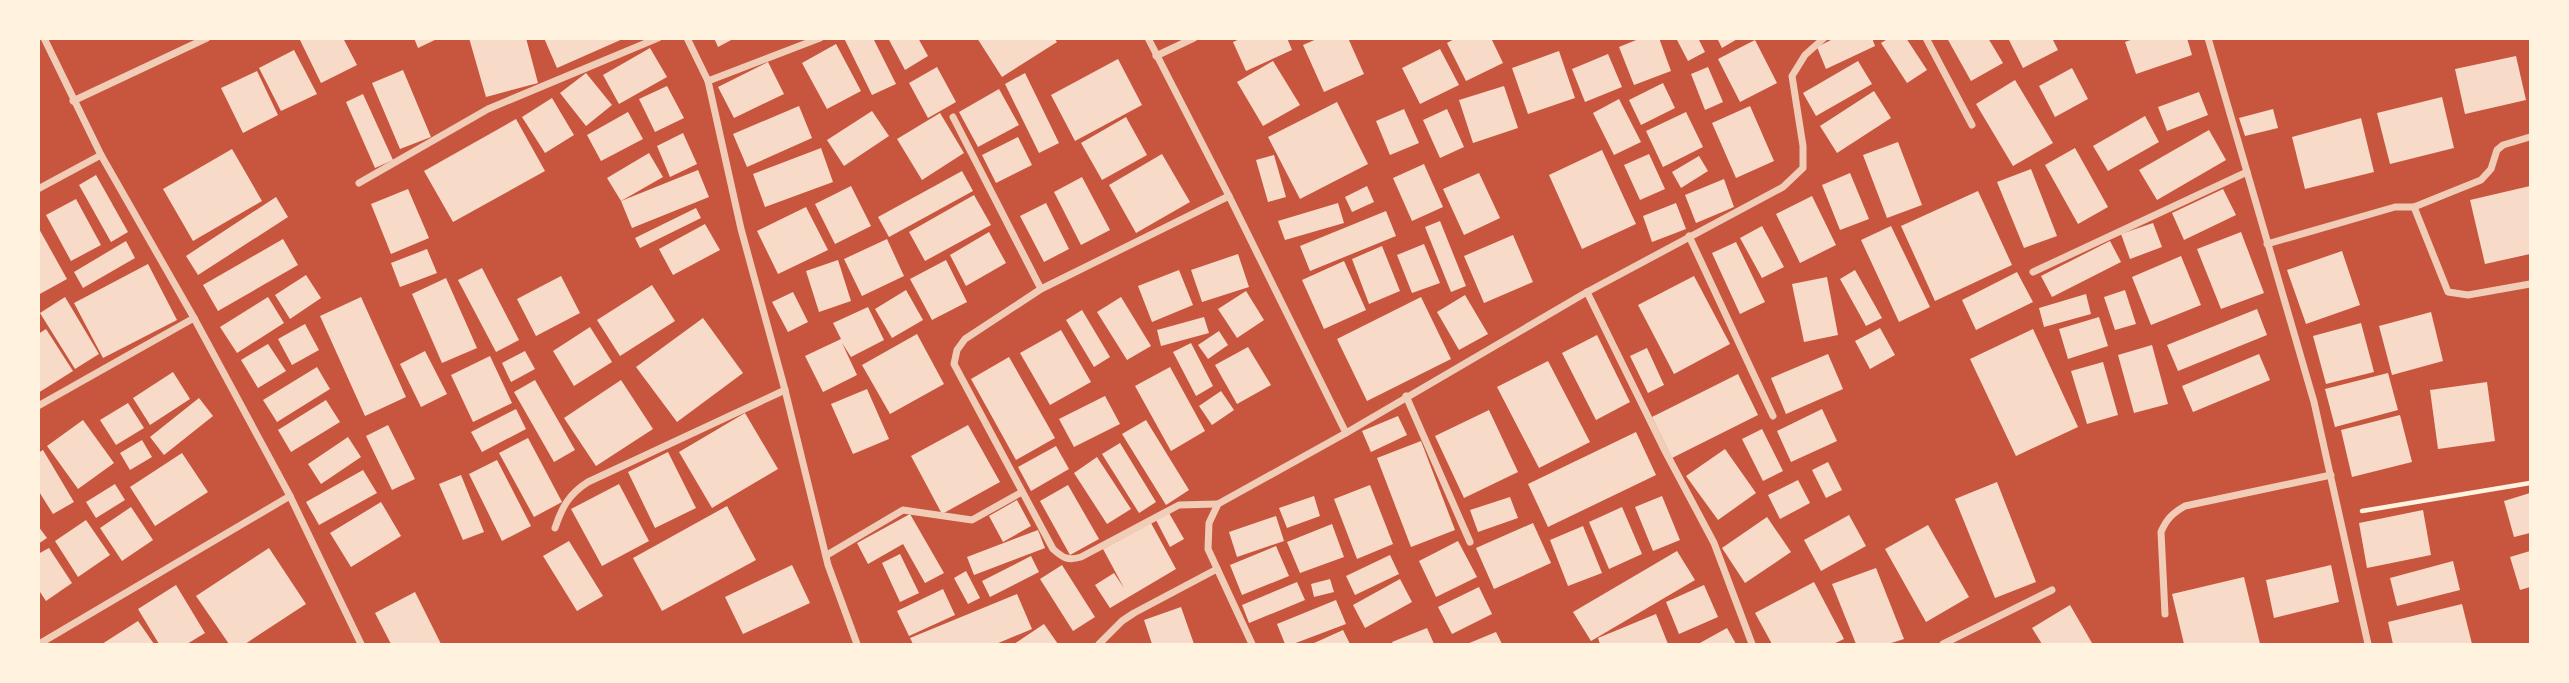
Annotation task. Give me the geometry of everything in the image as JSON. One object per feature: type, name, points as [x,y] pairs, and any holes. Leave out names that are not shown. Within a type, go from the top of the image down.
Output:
[{"type":"street","points":[[44,38],[101,155],[194,318],[290,496],[361,645]]},
{"type":"street","points":[[73,101],[207,38]]},
{"type":"street","points":[[359,183],[488,109],[658,38]]},
{"type":"street","points":[[687,38],[708,81],[741,229],[785,390],[828,565],[857,645]]},
{"type":"street","points":[[708,81],[820,38]]},
{"type":"street","points":[[1148,38],[1346,433]]},
{"type":"street","points":[[1156,56],[1194,38]]},
{"type":"street","points":[[1229,196],[1041,289],[965,339],[957,350],[954,364],[1053,549],[1061,557],[1069,560],[1081,557],[1179,505],[1217,504],[1346,433],[1587,292],[1783,187],[1803,168],[1803,146],[1792,76],[1805,55],[1824,38]]},
{"type":"street","points":[[1926,38],[1972,125]]},
{"type":"street","points":[[2208,38],[2314,402],[2368,645]]},
{"type":"street","points":[[953,117],[1041,289]]},
{"type":"street","points":[[2267,244],[2395,207],[2414,207],[2481,180],[2491,169],[2497,150],[2503,145],[2530,137]]},
{"type":"street","points":[[38,189],[101,155]]},
{"type":"street","points":[[2033,272],[2247,172]]},
{"type":"street","points":[[2414,207],[2448,292],[2468,295],[2530,284]]},
{"type":"street","points":[[1689,236],[1773,416]]},
{"type":"street","points":[[1587,292],[1664,449],[1714,542],[1752,645]]},
{"type":"street","points":[[38,406],[194,318]]},
{"type":"street","points":[[555,528],[560,512],[572,493],[588,482],[785,390]]},
{"type":"street","points":[[1406,396],[1469,542]]},
{"type":"street","points":[[2165,614],[2161,532],[2166,520],[2174,512],[2185,506],[2332,475]]},
{"type":"street","points":[[827,555],[903,510],[972,520],[1022,492]]},
{"type":"street","points":[[39,645],[290,496]]},
{"type":"street","points":[[1217,504],[1209,523],[1208,550],[1252,645]]},
{"type":"street","points":[[1099,645],[1122,621],[1134,613],[1217,569]]},
{"type":"street","points":[[1943,645],[2052,590]]},
{"type":"path","points":[[2340,514],[2530,483]]},
{"type":"building","points":[[299,38],[343,38],[357,65],[321,83]]},
{"type":"building","points":[[414,38],[439,38],[418,48]]},
{"type":"building","points":[[469,38],[526,38],[538,83],[486,97]]},
{"type":"building","points":[[544,38],[625,38],[557,68]]},
{"type":"building","points":[[714,38],[735,38],[718,47]]},
{"type":"building","points":[[844,38],[873,38],[896,84],[872,95]]},
{"type":"building","points":[[888,38],[918,38],[928,56],[905,70]]},
{"type":"building","points":[[977,38],[1054,38],[1057,42],[1002,77]]},
{"type":"building","points":[[1242,38],[1287,38],[1292,50],[1246,71],[1233,42]]},
{"type":"building","points":[[1319,38],[1348,38],[1364,74],[1324,92],[1303,45]]},
{"type":"building","points":[[1456,38],[1491,38],[1503,63],[1466,81],[1447,43]]},
{"type":"building","points":[[1641,38],[1659,38],[1671,71],[1634,85],[1619,47]]},
{"type":"building","points":[[1676,38],[1698,38],[1705,52],[1688,61]]},
{"type":"building","points":[[1717,38],[1739,38],[1722,48]]},
{"type":"building","points":[[1835,38],[1872,38],[1875,46],[1826,69],[1817,47]]},
{"type":"building","points":[[1889,38],[1906,38],[1927,70],[1907,83],[1881,43]]},
{"type":"building","points":[[1947,38],[1988,38],[2003,63],[1971,81]]},
{"type":"building","points":[[2008,38],[2052,38],[2058,50],[2023,68]]},
{"type":"building","points":[[2136,38],[2187,38],[2192,55],[2136,74],[2125,42]]},
{"type":"building","points":[[1755,40],[1777,83],[1740,102],[1718,59]]},
{"type":"building","points":[[836,44],[861,91],[827,109],[802,63]]},
{"type":"building","points":[[650,48],[667,77],[619,104],[603,75]]},
{"type":"building","points":[[1440,49],[1459,85],[1420,104],[1402,68]]},
{"type":"building","points":[[294,50],[317,94],[281,111],[259,68]]},
{"type":"building","points":[[1559,51],[1575,98],[1528,114],[1512,68]]},
{"type":"building","points":[[1608,54],[1622,87],[1585,102],[1572,69]]},
{"type":"building","points":[[2516,56],[2526,100],[2465,114],[2455,69]]},
{"type":"building","points":[[1118,59],[1142,105],[1075,141],[1051,95]]},
{"type":"building","points":[[1273,61],[1300,105],[1263,126],[1237,82]]},
{"type":"building","points":[[1858,61],[1872,84],[1816,116],[1803,93]]},
{"type":"building","points":[[768,62],[784,94],[734,118],[718,87]]},
{"type":"building","points":[[937,67],[956,102],[928,118],[909,83]]},
{"type":"building","points":[[1708,67],[1723,102],[1705,110],[1691,74]]},
{"type":"building","points":[[2072,68],[2088,99],[2055,117],[2039,86]]},
{"type":"building","points":[[403,70],[431,137],[400,149],[372,83]]},
{"type":"building","points":[[257,71],[278,115],[243,133],[221,88]]},
{"type":"building","points":[[586,73],[612,105],[586,126],[560,93]]},
{"type":"building","points":[[1025,73],[1059,143],[1039,153],[1005,84]]},
{"type":"building","points":[[2015,80],[2053,143],[2013,166],[1976,104]]},
{"type":"building","points":[[1663,83],[1675,108],[1641,125],[1629,100]]},
{"type":"building","points":[[667,86],[684,118],[655,132],[639,99]]},
{"type":"building","points":[[1504,86],[1518,128],[1473,143],[1459,100]]},
{"type":"building","points":[[999,89],[1019,125],[978,147],[959,112]]},
{"type":"building","points":[[1874,91],[1891,118],[1837,153],[1820,126]]},
{"type":"building","points":[[2199,92],[2208,115],[2167,131],[2158,107]]},
{"type":"building","points":[[363,94],[393,160],[375,168],[346,102]]},
{"type":"building","points":[[2442,97],[2454,148],[2390,164],[2377,113]]},
{"type":"building","points":[[552,98],[574,135],[545,153],[522,117]]},
{"type":"building","points":[[1619,99],[1641,142],[1614,155],[1593,113]]},
{"type":"building","points":[[1337,102],[1368,164],[1300,199],[1268,137]]},
{"type":"building","points":[[799,106],[812,138],[747,167],[733,134]]},
{"type":"building","points":[[1750,106],[1774,161],[1736,178],[1712,123]]},
{"type":"building","points":[[1404,109],[1419,143],[1390,155],[1376,121]]},
{"type":"building","points":[[1447,109],[1464,147],[1440,158],[1423,120]]},
{"type":"building","points":[[2273,109],[2278,128],[2245,136],[2239,118]]},
{"type":"building","points":[[872,111],[889,136],[844,166],[827,140]]},
{"type":"building","points":[[628,112],[643,139],[601,161],[587,135]]},
{"type":"building","points":[[1686,112],[1703,147],[1663,167],[1646,131]]},
{"type":"building","points":[[940,113],[964,153],[922,180],[897,139]]},
{"type":"building","points":[[2145,116],[2159,142],[2108,171],[2093,146]]},
{"type":"building","points":[[1126,117],[1147,155],[1102,180],[1081,143]]},
{"type":"building","points":[[2361,118],[2374,172],[2305,189],[2292,137]]},
{"type":"building","points":[[516,119],[545,171],[453,222],[424,171]]},
{"type":"building","points":[[2209,130],[2226,160],[2157,200],[2139,170]]},
{"type":"building","points":[[683,133],[697,164],[670,177],[657,146]]},
{"type":"building","points":[[1018,137],[1032,165],[996,183],[982,155]]},
{"type":"building","points":[[1898,142],[1922,205],[1887,218],[1863,155]]},
{"type":"building","points":[[821,148],[833,182],[765,207],[753,174]]},
{"type":"building","points":[[2075,148],[2108,207],[2078,224],[2045,165]]},
{"type":"building","points":[[232,149],[262,201],[193,241],[163,189]]},
{"type":"building","points":[[1602,150],[1636,224],[1582,249],[1549,175]]},
{"type":"building","points":[[649,153],[663,177],[621,201],[607,178]]},
{"type":"building","points":[[1162,154],[1190,202],[1136,233],[1109,185]]},
{"type":"building","points":[[1649,154],[1665,189],[1640,200],[1624,165]]},
{"type":"building","points":[[1274,155],[1286,197],[1268,202],[1256,160]]},
{"type":"building","points":[[1699,156],[1708,171],[1681,188],[1672,172]]},
{"type":"building","points":[[1424,164],[1443,207],[1412,221],[1393,178]]},
{"type":"building","points":[[2031,169],[2057,236],[2024,248],[1997,182]]},
{"type":"building","points":[[698,170],[709,197],[632,228],[621,201]]},
{"type":"building","points":[[962,171],[973,191],[889,237],[878,217]]},
{"type":"building","points":[[1479,173],[1500,218],[1464,235],[1443,189]]},
{"type":"building","points":[[1850,173],[1869,219],[1840,230],[1822,185]]},
{"type":"building","points":[[96,175],[128,232],[111,242],[79,185]]},
{"type":"building","points":[[1082,177],[1110,230],[1081,245],[1054,192]]},
{"type":"building","points":[[1724,179],[1734,207],[1696,223],[1685,195]]},
{"type":"building","points":[[851,186],[871,226],[835,244],[815,204]]},
{"type":"building","points":[[1367,186],[1374,202],[1352,212],[1345,197]]},
{"type":"building","points":[[2530,186],[2530,254],[2485,264],[2470,200]]},
{"type":"building","points":[[408,189],[429,238],[391,254],[371,204]]},
{"type":"building","points":[[2223,189],[2236,215],[2184,240],[2172,213]]},
{"type":"building","points":[[1978,191],[2012,265],[1935,301],[1901,226]]},
{"type":"building","points":[[974,195],[991,225],[925,261],[909,232]]},
{"type":"building","points":[[1812,196],[1836,245],[1800,263],[1776,214]]},
{"type":"building","points":[[276,197],[288,217],[198,275],[186,256]]},
{"type":"building","points":[[76,199],[101,245],[71,261],[46,215]]},
{"type":"building","points":[[1046,203],[1069,249],[1044,262],[1020,216]]},
{"type":"building","points":[[1338,203],[1344,223],[1285,240],[1278,221]]},
{"type":"building","points":[[1676,203],[1686,229],[1652,242],[1643,216]]},
{"type":"building","points":[[806,207],[828,250],[778,274],[757,231]]},
{"type":"building","points":[[696,208],[701,218],[640,248],[635,238]]},
{"type":"building","points":[[1386,211],[1396,236],[1310,271],[1300,246]]},
{"type":"building","points":[[1440,221],[1466,286],[1451,292],[1425,227]]},
{"type":"building","points":[[2153,223],[2162,247],[2130,259],[2121,234]]},
{"type":"building","points":[[705,224],[720,250],[673,275],[659,249]]},
{"type":"building","points":[[1762,226],[1784,267],[1762,278],[1740,238]]},
{"type":"building","points":[[1891,226],[1930,307],[1899,322],[1861,240]]},
{"type":"building","points":[[38,227],[67,279],[38,295]]},
{"type":"building","points":[[989,232],[1006,263],[966,286],[950,255]]},
{"type":"building","points":[[2241,232],[2264,293],[2221,309],[2197,249]]},
{"type":"building","points":[[1513,235],[1533,282],[1484,303],[1464,256]]},
{"type":"building","points":[[283,239],[298,265],[218,311],[203,285]]},
{"type":"building","points":[[887,239],[904,276],[862,296],[844,259]]},
{"type":"building","points":[[126,241],[135,258],[83,288],[74,272]]},
{"type":"building","points":[[2110,241],[2121,262],[2052,297],[2041,276]]},
{"type":"building","points":[[1736,242],[1765,302],[1740,314],[1712,253]]},
{"type":"building","points":[[1424,244],[1440,283],[1412,293],[1397,255]]},
{"type":"building","points":[[1382,246],[1400,291],[1369,304],[1352,259]]},
{"type":"building","points":[[427,249],[437,273],[400,287],[391,263]]},
{"type":"building","points":[[2342,251],[2360,305],[2306,324],[2287,270]]},
{"type":"building","points":[[1238,254],[1249,287],[1202,302],[1191,270]]},
{"type":"building","points":[[2181,256],[2201,305],[2151,325],[2132,277]]},
{"type":"building","points":[[838,260],[851,301],[819,312],[806,271]]},
{"type":"building","points":[[946,260],[967,302],[932,320],[910,279]]},
{"type":"building","points":[[1344,261],[1366,310],[1324,329],[1302,280]]},
{"type":"building","points":[[148,264],[177,320],[103,358],[74,303]]},
{"type":"building","points":[[482,268],[519,340],[496,352],[458,280]]},
{"type":"building","points":[[1179,270],[1193,305],[1152,322],[1138,286]]},
{"type":"building","points":[[1855,270],[1882,318],[1866,326],[1840,279]]},
{"type":"building","points":[[2017,272],[2033,302],[1976,330],[1962,300]]},
{"type":"building","points":[[306,275],[321,298],[290,319],[275,295]]},
{"type":"building","points":[[561,276],[580,313],[536,336],[517,299]]},
{"type":"building","points":[[1694,276],[1730,344],[1674,374],[1638,305]]},
{"type":"building","points":[[1827,277],[1838,335],[1804,342],[1792,284]]},
{"type":"building","points":[[446,278],[477,348],[442,363],[412,294]]},
{"type":"building","points":[[652,285],[675,321],[620,356],[597,320]]},
{"type":"building","points":[[906,290],[923,320],[892,338],[875,309]]},
{"type":"building","points":[[2125,290],[2136,324],[2115,330],[2104,297]]},
{"type":"building","points":[[1246,291],[1264,320],[1237,338],[1218,309]]},
{"type":"building","points":[[793,292],[808,322],[788,332],[772,302]]},
{"type":"building","points":[[2086,294],[2091,314],[2044,327],[2039,308]]},
{"type":"building","points":[[1465,295],[1488,334],[1459,350],[1437,312]]},
{"type":"building","points":[[65,297],[99,354],[75,369],[40,313]]},
{"type":"building","points":[[268,297],[284,323],[237,353],[220,327]]},
{"type":"building","points":[[361,297],[406,397],[365,416],[320,316]]},
{"type":"building","points":[[1121,297],[1151,346],[1127,360],[1097,312]]},
{"type":"building","points":[[1421,297],[1451,359],[1367,401],[1337,339]]},
{"type":"building","points":[[868,307],[884,340],[851,357],[842,343],[857,375],[823,392],[805,356],[841,339],[833,323]]},
{"type":"building","points":[[2257,309],[2267,335],[2178,371],[2167,345]]},
{"type":"building","points":[[1082,310],[1110,357],[1094,367],[1066,320]]},
{"type":"building","points":[[2431,312],[2443,361],[2392,375],[2379,326]]},
{"type":"building","points":[[1204,317],[1209,333],[1161,346],[1157,330]]},
{"type":"building","points":[[2099,317],[2108,346],[2068,359],[2059,329]]},
{"type":"building","points":[[703,318],[743,373],[677,422],[636,367]]},
{"type":"building","points":[[2361,323],[2374,372],[2326,384],[2313,336]]},
{"type":"building","points":[[305,324],[319,350],[292,365],[278,339]]},
{"type":"building","points":[[590,327],[612,362],[574,386],[553,351]]},
{"type":"building","points":[[1880,328],[1895,355],[1870,369],[1855,341]]},
{"type":"building","points":[[46,329],[73,371],[38,393],[38,334]]},
{"type":"building","points":[[2033,329],[2078,427],[2016,456],[1970,359]]},
{"type":"building","points":[[1061,330],[1091,382],[1050,405],[1020,353]]},
{"type":"building","points":[[1219,331],[1228,345],[1208,359],[1198,345]]},
{"type":"building","points":[[917,334],[944,384],[890,414],[862,365]]},
{"type":"building","points":[[1597,335],[1630,402],[1596,420],[1562,353]]},
{"type":"building","points":[[1191,343],[1213,386],[1196,396],[1173,352]]},
{"type":"building","points":[[268,344],[286,371],[258,388],[241,360]]},
{"type":"building","points":[[2152,345],[2168,404],[2134,413],[2118,355]]},
{"type":"building","points":[[1248,347],[1271,385],[1237,404],[1215,365]]},
{"type":"building","points":[[1647,348],[1664,385],[1648,393],[1630,356]]},
{"type":"building","points":[[425,351],[447,394],[421,407],[400,364]]},
{"type":"building","points":[[525,351],[535,369],[511,382],[502,363]]},
{"type":"building","points":[[1828,354],[1843,389],[1786,414],[1771,378]]},
{"type":"building","points":[[2259,354],[2270,380],[2193,412],[2182,386]]},
{"type":"building","points":[[490,356],[512,403],[473,422],[451,375]]},
{"type":"building","points":[[1009,357],[1055,438],[1016,460],[971,379]]},
{"type":"building","points":[[1548,361],[1590,442],[1539,468],[1497,387]]},
{"type":"building","points":[[2103,362],[2118,415],[2087,424],[2071,371]]},
{"type":"building","points":[[317,367],[330,389],[277,422],[263,400]]},
{"type":"building","points":[[1170,367],[1205,431],[1171,451],[1135,386]]},
{"type":"building","points":[[173,372],[190,399],[150,425],[133,398]]},
{"type":"building","points":[[2388,373],[2398,410],[2335,427],[2325,389]]},
{"type":"building","points":[[1738,374],[1758,415],[1672,458],[1652,417]]},
{"type":"building","points":[[535,380],[575,450],[554,462],[514,392]]},
{"type":"building","points":[[621,380],[653,429],[596,466],[564,418]]},
{"type":"building","points":[[2487,382],[2495,441],[2438,449],[2430,390]]},
{"type":"building","points":[[867,389],[889,439],[853,454],[831,404]]},
{"type":"building","points":[[1221,391],[1234,410],[1212,425],[1199,406]]},
{"type":"building","points":[[1105,396],[1120,424],[1074,447],[1059,419]]},
{"type":"building","points":[[199,398],[213,416],[164,455],[150,437]]},
{"type":"building","points":[[326,400],[340,422],[291,452],[278,430]]},
{"type":"building","points":[[128,403],[144,428],[116,445],[100,420]]},
{"type":"building","points":[[516,409],[526,429],[482,452],[471,432]]},
{"type":"building","points":[[1822,409],[1837,441],[1791,462],[1777,431]]},
{"type":"building","points":[[1489,410],[1518,472],[1464,498],[1435,436]]},
{"type":"building","points":[[745,413],[778,469],[712,508],[679,452]]},
{"type":"building","points":[[2400,415],[2412,462],[2352,477],[2341,430]]},
{"type":"building","points":[[1398,416],[1407,435],[1371,452],[1362,431]]},
{"type":"building","points":[[83,420],[114,463],[78,489],[47,446]]},
{"type":"building","points":[[1146,420],[1189,490],[1166,505],[1122,434]]},
{"type":"building","points":[[388,425],[415,479],[392,490],[366,436]]},
{"type":"building","points":[[968,425],[1000,482],[942,514],[911,456]]},
{"type":"building","points":[[1762,429],[1783,471],[1763,481],[1742,439]]},
{"type":"building","points":[[1636,432],[1656,475],[1548,527],[1528,484]]},
{"type":"building","points":[[348,437],[361,457],[321,484],[308,464]]},
{"type":"building","points":[[528,438],[562,502],[534,517],[499,453]]},
{"type":"building","points":[[142,440],[152,457],[130,470],[120,453]]},
{"type":"building","points":[[1421,441],[1455,530],[1411,547],[1377,458]]},
{"type":"building","points":[[1120,443],[1156,502],[1139,513],[1102,454]]},
{"type":"building","points":[[1056,446],[1069,469],[1031,491],[1018,467]]},
{"type":"building","points":[[1725,449],[1756,493],[1718,520],[1686,476]]},
{"type":"building","points":[[43,450],[74,502],[53,514],[38,490],[38,453]]},
{"type":"building","points":[[668,452],[696,508],[655,528],[628,472]]},
{"type":"building","points":[[182,453],[208,492],[155,526],[130,487]]},
{"type":"building","points":[[1097,457],[1131,509],[1107,524],[1074,473]]},
{"type":"building","points":[[497,460],[531,526],[502,541],[469,474]]},
{"type":"building","points":[[1828,462],[1842,490],[1826,498],[1812,470]]},
{"type":"building","points":[[363,470],[377,493],[319,525],[306,502]]},
{"type":"building","points":[[461,475],[484,532],[463,540],[439,484]]},
{"type":"building","points":[[1798,480],[1810,503],[1780,519],[1768,495]]},
{"type":"building","points":[[1997,482],[2036,582],[1995,598],[1955,499]]},
{"type":"building","points":[[115,484],[125,500],[96,518],[86,502]]},
{"type":"building","points":[[619,484],[649,541],[602,566],[571,509]]},
{"type":"building","points":[[1068,485],[1099,539],[1070,555],[1040,501]]},
{"type":"building","points":[[1370,485],[1393,544],[1357,559],[1334,499]]},
{"type":"building","points":[[2530,493],[2530,533],[2514,537],[2504,501]]},
{"type":"building","points":[[1314,496],[1320,516],[1287,528],[1279,508]]},
{"type":"building","points":[[1662,496],[1680,540],[1653,551],[1635,507]]},
{"type":"building","points":[[1510,497],[1518,518],[1478,532],[1470,510]]},
{"type":"building","points":[[1017,500],[1031,526],[1003,542],[989,516]]},
{"type":"building","points":[[381,502],[401,536],[351,567],[330,533]]},
{"type":"building","points":[[727,506],[756,560],[662,611],[633,558]]},
{"type":"building","points":[[131,507],[153,540],[122,561],[100,528]]},
{"type":"building","points":[[1622,507],[1642,554],[1609,569],[1589,522]]},
{"type":"building","points":[[2423,510],[2431,555],[2367,568],[2359,523]]},
{"type":"building","points":[[1169,513],[1184,539],[1170,547],[1156,520]]},
{"type":"building","points":[[910,514],[944,573],[925,583],[903,544],[868,564],[857,543]]},
{"type":"building","points":[[1849,515],[1866,546],[1821,571],[1804,540]]},
{"type":"building","points":[[1276,516],[1284,541],[1237,557],[1229,532]]},
{"type":"building","points":[[1767,517],[1791,552],[1745,583],[1722,548]]},
{"type":"building","points":[[86,520],[110,555],[78,577],[55,541]]},
{"type":"building","points":[[1151,523],[1176,569],[1110,608],[1095,585],[1114,573],[1124,588],[1103,549]]},
{"type":"building","points":[[1533,523],[1551,563],[1494,589],[1476,548]]},
{"type":"building","points":[[1332,524],[1344,557],[1300,573],[1287,542]]},
{"type":"building","points":[[1928,525],[1969,597],[1926,622],[1885,549]]},
{"type":"building","points":[[38,526],[47,538],[38,544]]},
{"type":"building","points":[[1583,526],[1602,573],[1568,586],[1550,540]]},
{"type":"building","points":[[1038,530],[1045,548],[974,575],[967,557]]},
{"type":"building","points":[[569,541],[603,596],[577,611],[543,556]]},
{"type":"building","points":[[1458,541],[1477,577],[1436,597],[1419,561]]},
{"type":"building","points":[[1276,546],[1289,576],[1242,595],[1230,565]]},
{"type":"building","points":[[49,548],[72,583],[46,601],[38,589],[38,554]]},
{"type":"building","points":[[269,548],[306,604],[245,644],[229,644],[196,596]]},
{"type":"building","points":[[1677,551],[1695,580],[1591,641],[1573,612]]},
{"type":"building","points":[[2530,551],[2530,587],[2520,590],[2510,557]]},
{"type":"building","points":[[900,554],[919,593],[900,602],[882,563]]},
{"type":"building","points":[[1390,555],[1399,574],[1355,595],[1346,576]]},
{"type":"building","points":[[1031,556],[1039,572],[990,597],[982,581]]},
{"type":"building","points":[[2453,561],[2460,590],[2397,606],[2390,578]]},
{"type":"building","points":[[792,565],[810,603],[743,634],[725,597]]},
{"type":"building","points":[[1062,565],[1095,617],[1073,631],[1040,579]]},
{"type":"building","points":[[2331,565],[2339,602],[2274,618],[2266,580]]},
{"type":"building","points":[[1876,568],[1904,639],[1888,644],[1856,644],[1832,584]]},
{"type":"building","points":[[966,571],[980,598],[968,604],[954,578]]},
{"type":"building","points":[[2244,577],[2260,644],[2184,644],[2172,594]]},
{"type":"building","points":[[1330,579],[1334,592],[1314,597],[1311,584]]},
{"type":"building","points":[[1400,579],[1412,602],[1365,628],[1353,605]]},
{"type":"building","points":[[1297,582],[1305,600],[1249,623],[1242,605]]},
{"type":"building","points":[[1814,582],[1844,639],[1833,644],[1772,644],[1755,613]]},
{"type":"building","points":[[176,585],[205,633],[187,644],[159,644],[138,609]]},
{"type":"building","points":[[1704,585],[1718,617],[1679,634],[1666,602]]},
{"type":"building","points":[[1479,587],[1492,614],[1452,634],[1438,607]]},
{"type":"building","points":[[943,589],[955,615],[909,636],[897,611]]},
{"type":"building","points":[[415,592],[441,644],[391,644],[375,613]]},
{"type":"building","points":[[1017,594],[1032,629],[996,644],[913,644],[910,638]]},
{"type":"building","points":[[1336,600],[1346,624],[1293,644],[1285,644],[1277,624]]},
{"type":"building","points":[[2462,604],[2472,644],[2393,644],[2388,622]]},
{"type":"building","points":[[2070,605],[2092,643],[2042,644],[2032,628]]},
{"type":"building","points":[[1181,607],[1194,644],[1152,644],[1144,620]]},
{"type":"building","points":[[1656,614],[1668,644],[1600,644],[1598,638]]},
{"type":"building","points":[[138,621],[154,644],[102,644]]},
{"type":"building","points":[[1044,624],[1058,644],[1014,644]]},
{"type":"building","points":[[1427,628],[1434,644],[1392,642]]},
{"type":"building","points":[[1727,628],[1736,644],[1698,644]]},
{"type":"building","points":[[1343,630],[1350,644],[1312,644]]},
{"type":"building","points":[[1496,632],[1502,644],[1467,644]]}]
